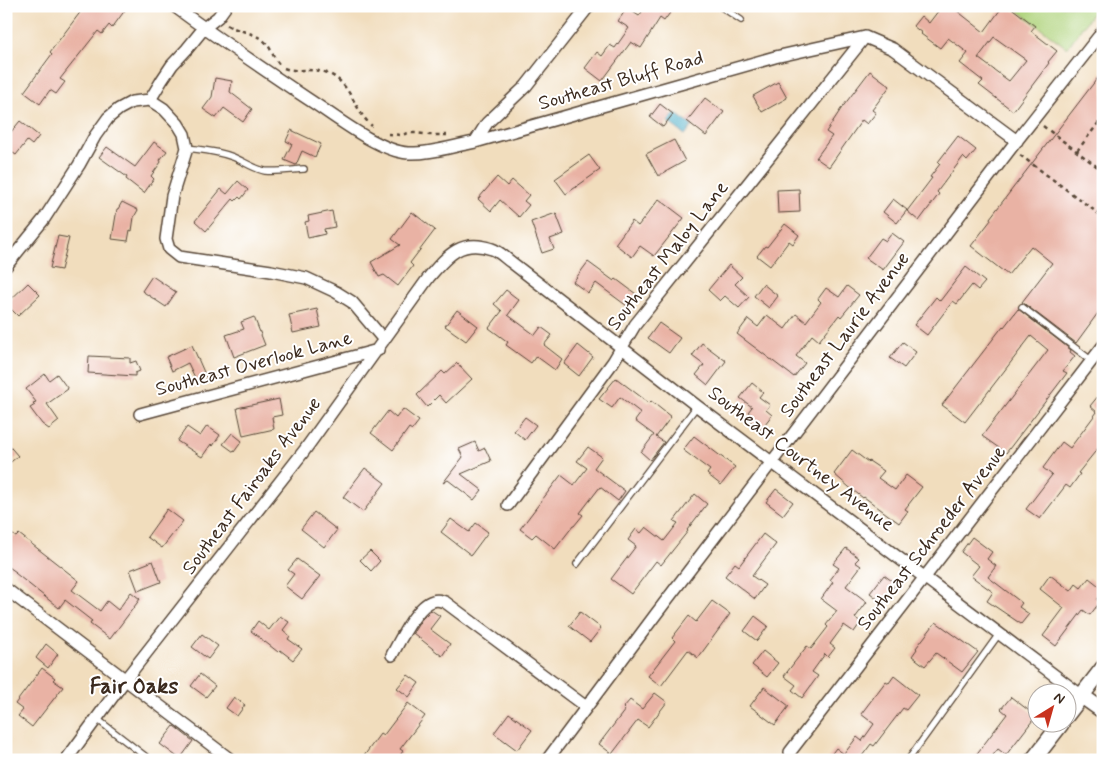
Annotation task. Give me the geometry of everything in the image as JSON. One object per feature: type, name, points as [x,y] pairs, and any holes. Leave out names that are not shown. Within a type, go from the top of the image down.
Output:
[{"type":"street","points":[[174,6],[204,28]]},
{"type":"street","points":[[150,100],[172,65],[226,6]]},
{"type":"street","points":[[475,142],[487,123],[526,86],[589,6]]},
{"type":"street","name":"Southeast Bluff Road","points":[[204,28],[352,128],[387,148],[407,153],[430,151],[475,142],[775,57],[865,36]]},
{"type":"street","name":"Southeast Laurie Avenue","points":[[547,760],[656,614],[1103,31]]},
{"type":"street","points":[[865,36],[893,49],[1014,145]]},
{"type":"street","name":"Southeast Maloy Lane","points":[[508,504],[612,362],[635,325],[865,36]]},
{"type":"street","points":[[6,266],[44,219],[108,118],[119,108],[132,102],[150,100],[164,109],[178,124],[184,134],[187,148],[172,196],[166,239],[170,249],[179,257],[306,278],[352,302],[381,345]]},
{"type":"street","name":"Southeast Courtney Avenue","points":[[473,245],[493,249],[772,463],[1103,711]]},
{"type":"street","name":"Southeast Fairoaks Avenue","points":[[66,760],[125,680],[304,450],[429,277],[443,261],[457,250],[473,245]]},
{"type":"street","name":"Southeast Overlook Lane","points":[[140,414],[381,345]]},
{"type":"street","name":"Southeast Schroeder Avenue","points":[[790,752],[1103,346]]},
{"type":"street","points":[[6,590],[231,760]]},
{"type":"street","points":[[392,655],[408,624],[431,601],[438,600],[445,602],[586,707]]},
{"type":"street","points":[[1076,704],[1103,668]]},
{"type":"street","points":[[1034,760],[1054,734]]},
{"type":"lane","points":[[720,6],[742,20]]},
{"type":"lane","points":[[187,148],[231,156],[263,170],[276,171],[304,168]]},
{"type":"lane","points":[[1022,307],[1092,361]]},
{"type":"lane","points":[[577,564],[697,406]]},
{"type":"lane","points":[[908,760],[1000,634]]},
{"type":"lane","points":[[97,719],[150,760]]},
{"type":"path","points":[[199,6],[231,27],[261,38],[268,45],[274,58],[286,69],[318,71],[335,78],[352,95],[364,118],[375,128]]},
{"type":"path","points":[[1077,152],[1103,117]]},
{"type":"path","points":[[1034,119],[1103,171]]},
{"type":"path","points":[[380,131],[400,135],[416,133],[448,135]]},
{"type":"path","points":[[1014,145],[1103,217]]},
{"type":"green space","points":[[1012,6],[1098,6],[1067,48]]},
{"type":"water","points":[[675,113],[692,126],[685,135],[668,122]]},
{"type":"building","points":[[85,6],[128,6],[112,28],[109,25],[102,34],[98,31],[60,79],[65,82],[56,94],[50,90],[40,104],[24,92],[52,54],[50,52]]},
{"type":"building","points":[[646,6],[675,6],[664,21],[660,18],[641,48],[631,42],[602,81],[585,68],[597,52],[602,56],[610,45],[615,48],[629,28],[618,21],[627,8],[639,16]]},
{"type":"building","points":[[942,6],[951,6],[984,32],[1003,6],[1009,6],[1035,26],[1031,31],[1057,51],[1013,111],[979,85],[983,81],[960,63],[968,53],[948,38],[940,48],[913,26],[921,16],[929,23]],"holes":[[[994,37],[1026,60],[1009,81],[978,58]]]},
{"type":"building","points":[[870,71],[890,86],[872,110],[876,113],[867,124],[862,120],[829,167],[816,158],[832,136],[826,132]]},
{"type":"building","points":[[1103,71],[1103,306],[1076,343],[1022,302],[1052,263],[1031,246],[1008,275],[971,246],[991,220],[990,218]]},
{"type":"building","points":[[215,78],[232,81],[230,92],[252,109],[243,122],[224,108],[216,118],[203,109],[212,97]]},
{"type":"building","points":[[778,82],[787,98],[762,112],[753,96]]},
{"type":"building","points":[[705,98],[724,112],[706,136],[687,121]]},
{"type":"building","points":[[660,104],[673,114],[663,127],[650,117]]},
{"type":"building","points":[[20,121],[39,136],[32,145],[27,141],[16,155],[6,148],[6,138]]},
{"type":"building","points":[[291,130],[321,144],[315,157],[302,151],[296,165],[284,160],[292,144],[286,141]]},
{"type":"building","points":[[958,136],[976,150],[967,161],[963,157],[937,192],[939,194],[919,221],[907,211],[932,178],[930,177],[940,164],[938,162]]},
{"type":"building","points":[[674,140],[685,161],[658,176],[646,154]]},
{"type":"building","points":[[154,142],[167,151],[151,176],[154,179],[144,193],[126,179],[127,177],[99,157],[107,147],[135,167]]},
{"type":"building","points":[[589,155],[600,170],[566,194],[555,179]]},
{"type":"building","points":[[497,177],[507,186],[512,180],[529,195],[524,201],[529,205],[519,217],[500,200],[491,211],[478,199]]},
{"type":"building","points":[[238,181],[248,190],[241,199],[239,197],[235,201],[233,199],[206,231],[195,221],[221,189],[227,194]]},
{"type":"building","points":[[799,189],[800,212],[778,213],[777,190]]},
{"type":"building","points":[[659,199],[684,218],[654,256],[640,246],[632,257],[615,244],[632,221],[638,226]]},
{"type":"building","points":[[893,199],[907,210],[897,223],[883,212]]},
{"type":"building","points":[[122,202],[138,210],[134,217],[128,241],[112,239],[117,209]]},
{"type":"building","points":[[332,211],[335,227],[324,229],[325,234],[308,238],[305,222],[309,221],[308,216]]},
{"type":"building","points":[[412,212],[435,230],[410,263],[413,266],[398,286],[384,275],[379,277],[371,262],[400,245],[392,239]]},
{"type":"building","points":[[556,213],[564,234],[550,239],[554,249],[542,253],[531,222]]},
{"type":"building","points":[[785,224],[799,235],[793,244],[789,241],[770,266],[757,256],[765,246],[767,247]]},
{"type":"building","points":[[892,233],[904,242],[883,270],[866,258],[881,238],[886,241]]},
{"type":"building","points":[[58,236],[69,238],[61,270],[50,268]]},
{"type":"building","points":[[588,262],[636,294],[627,306],[596,283],[588,293],[573,282]]},
{"type":"building","points":[[729,265],[742,277],[735,284],[749,297],[739,308],[725,296],[720,301],[708,290]]},
{"type":"building","points":[[966,267],[985,282],[978,290],[972,285],[957,304],[953,301],[927,335],[914,325],[936,297],[940,301]]},
{"type":"building","points":[[152,276],[176,292],[166,307],[142,291]]},
{"type":"building","points":[[28,283],[40,295],[18,316],[6,304]]},
{"type":"building","points":[[763,284],[778,296],[769,308],[754,296]]},
{"type":"building","points":[[847,286],[859,295],[841,317],[839,315],[819,341],[812,335],[796,356],[805,363],[794,377],[737,334],[748,319],[758,327],[767,315],[785,329],[796,314],[806,322],[821,302],[818,299],[826,288],[839,297]]},
{"type":"building","points":[[506,290],[519,300],[508,315],[535,335],[541,327],[552,335],[544,345],[562,359],[555,370],[536,356],[531,363],[506,345],[508,342],[489,328],[502,311],[494,304]]},
{"type":"building","points":[[317,309],[321,327],[293,333],[289,315]]},
{"type":"building","points":[[1018,309],[1071,350],[1070,352],[1075,356],[1063,371],[1067,373],[1006,453],[982,436],[1048,350],[1031,336],[965,422],[942,405]]},
{"type":"building","points":[[457,310],[478,326],[466,341],[445,326]]},
{"type":"building","points":[[254,317],[265,345],[234,357],[226,335],[244,329],[241,322]]},
{"type":"building","points":[[659,323],[680,338],[669,353],[648,338]]},
{"type":"building","points":[[903,342],[916,352],[904,368],[890,358]]},
{"type":"building","points":[[702,343],[726,361],[708,385],[696,375],[704,365],[692,356]]},
{"type":"building","points":[[192,345],[207,379],[198,384],[188,363],[172,371],[166,357]]},
{"type":"building","points":[[578,345],[593,357],[579,376],[564,364]]},
{"type":"building","points":[[89,356],[130,358],[130,363],[136,361],[140,371],[135,373],[135,376],[88,373]]},
{"type":"building","points":[[457,363],[472,379],[446,403],[439,395],[427,407],[417,395],[442,371],[445,374]]},
{"type":"building","points":[[45,374],[49,380],[57,374],[68,389],[47,404],[59,421],[49,429],[42,424],[30,408],[36,402],[26,389]]},
{"type":"building","points":[[616,378],[671,417],[656,437],[664,442],[650,460],[641,452],[654,435],[635,421],[641,413],[620,397],[612,408],[599,399]]},
{"type":"building","points":[[752,383],[763,392],[759,397],[770,405],[766,410],[772,415],[761,429],[747,419],[751,414],[748,412],[752,407],[740,398]]},
{"type":"building","points":[[1103,390],[1103,442],[1078,473],[1080,474],[1070,488],[1066,485],[1040,519],[1026,509],[1052,475],[1043,468],[1062,442],[1070,448],[1097,412],[1090,406]]},
{"type":"building","points":[[279,399],[282,415],[272,417],[274,429],[243,436],[237,408]]},
{"type":"building","points":[[403,409],[419,421],[412,430],[409,428],[393,450],[371,433],[388,411],[396,418]]},
{"type":"building","points":[[525,417],[536,425],[525,440],[514,431]]},
{"type":"building","points":[[207,426],[220,435],[213,446],[211,444],[202,457],[177,441],[187,427],[200,436]]},
{"type":"building","points":[[232,433],[242,441],[234,452],[223,444]]},
{"type":"building","points":[[694,436],[735,467],[721,485],[707,474],[710,470],[683,450]]},
{"type":"building","points":[[6,442],[18,456],[6,466]]},
{"type":"building","points":[[475,442],[479,451],[485,448],[491,461],[461,474],[482,490],[474,500],[448,480],[443,483],[463,457],[459,449]]},
{"type":"building","points":[[588,447],[602,457],[594,468],[625,491],[618,501],[600,487],[580,513],[583,515],[555,549],[536,534],[532,538],[520,529],[561,475],[574,485],[587,468],[577,461]]},
{"type":"building","points":[[852,450],[884,471],[878,478],[895,490],[906,475],[922,487],[905,509],[908,511],[899,523],[863,498],[834,474]]},
{"type":"building","points":[[365,468],[385,483],[363,512],[343,497]]},
{"type":"building","points":[[776,489],[793,502],[783,515],[766,502]]},
{"type":"building","points":[[695,494],[707,504],[661,565],[656,561],[631,594],[611,579],[636,546],[628,540],[636,529],[641,533],[646,527],[664,541],[678,523],[674,521]]},
{"type":"building","points":[[167,509],[183,521],[162,548],[147,537]]},
{"type":"building","points":[[314,512],[337,530],[324,547],[301,529]]},
{"type":"building","points":[[451,519],[469,532],[476,523],[488,532],[471,555],[441,532]]},
{"type":"building","points":[[6,530],[16,537],[19,534],[79,581],[72,590],[100,611],[107,601],[118,610],[131,592],[140,599],[110,639],[90,624],[92,621],[65,600],[59,608],[6,565]]},
{"type":"building","points":[[763,534],[776,544],[752,576],[765,585],[755,599],[725,576],[735,563],[739,566]]},
{"type":"building","points":[[972,537],[992,552],[987,559],[996,566],[988,577],[1022,603],[1019,607],[1029,614],[1021,624],[987,601],[993,592],[971,576],[979,566],[961,552]]},
{"type":"building","points":[[846,548],[859,558],[855,562],[861,566],[846,586],[867,602],[855,618],[861,622],[854,632],[844,625],[830,644],[835,648],[828,657],[825,654],[812,672],[818,676],[802,698],[792,690],[796,685],[784,676],[807,646],[811,649],[828,627],[826,625],[837,611],[821,599],[833,582],[830,580],[839,568],[833,564]]},
{"type":"building","points":[[370,551],[380,561],[371,571],[360,560]]},
{"type":"building","points":[[297,559],[320,576],[302,599],[285,586],[294,574],[288,570]]},
{"type":"building","points":[[153,561],[161,582],[138,591],[130,570]]},
{"type":"building","points":[[884,575],[896,584],[882,602],[870,593]]},
{"type":"building","points":[[1050,575],[1071,591],[1076,584],[1081,588],[1089,578],[1103,589],[1097,600],[1100,602],[1090,615],[1083,610],[1056,646],[1043,636],[1064,608],[1040,589]]},
{"type":"building","points":[[712,601],[730,614],[698,658],[688,650],[661,686],[648,676],[675,641],[672,638],[689,616],[696,622]]},
{"type":"building","points":[[431,610],[440,616],[430,629],[450,644],[442,656],[413,633],[421,620]]},
{"type":"building","points":[[580,612],[601,628],[590,642],[569,626]]},
{"type":"building","points":[[280,616],[289,622],[283,630],[290,636],[288,639],[302,649],[293,660],[280,650],[278,652],[251,631],[258,621],[269,630]]},
{"type":"building","points":[[755,616],[768,626],[757,641],[744,631]]},
{"type":"building","points":[[936,622],[978,652],[962,672],[936,653],[925,666],[912,656]]},
{"type":"building","points":[[202,634],[218,646],[208,659],[192,647]]},
{"type":"building","points":[[46,644],[58,654],[48,668],[36,658]]},
{"type":"building","points":[[763,651],[778,663],[767,677],[752,665]]},
{"type":"building","points":[[42,668],[55,678],[53,680],[63,687],[32,727],[18,716],[23,710],[15,704]]},
{"type":"building","points":[[200,674],[215,686],[206,697],[191,686]]},
{"type":"building","points":[[408,675],[419,683],[409,697],[397,688]]},
{"type":"building","points":[[894,676],[918,695],[906,710],[903,708],[874,746],[871,744],[859,760],[827,760],[836,748],[844,754],[857,737],[862,741],[874,724],[861,714],[886,681],[889,683]]},
{"type":"building","points":[[764,687],[789,706],[775,725],[750,706]]},
{"type":"building","points":[[655,693],[667,702],[648,727],[638,720],[612,754],[599,744],[625,710],[623,708],[630,700],[642,709]]},
{"type":"building","points":[[234,697],[245,705],[237,716],[226,708]]},
{"type":"building","points":[[1011,697],[1026,708],[1026,729],[1006,755],[998,749],[989,760],[972,760],[1007,714],[1001,709]]},
{"type":"building","points":[[408,703],[425,716],[400,749],[403,751],[397,760],[361,760],[380,734],[383,736]]},
{"type":"building","points":[[509,713],[532,730],[517,750],[494,733]]},
{"type":"building","points":[[174,726],[193,741],[180,759],[160,744]]},
{"type":"district","name":"Fair Oaks","points":[[134,687]]}]
